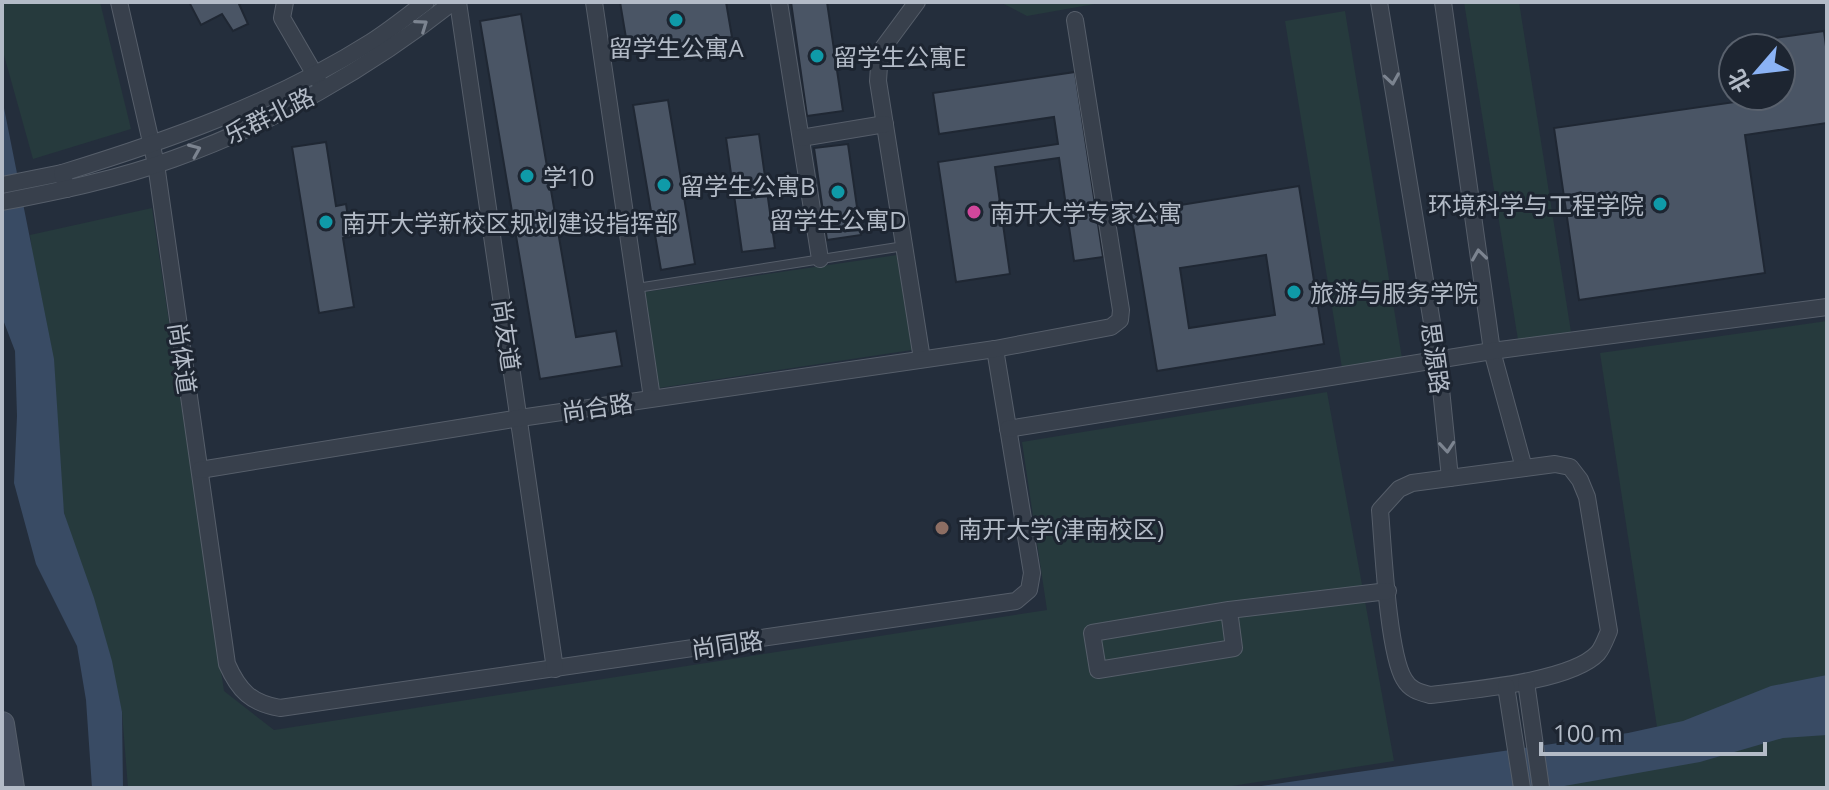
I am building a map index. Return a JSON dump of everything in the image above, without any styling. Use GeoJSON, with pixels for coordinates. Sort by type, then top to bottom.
{"type":"FeatureCollection","features":[{"type":"Feature","properties":{"kind":"main road"},"geometry":{"type":"LineString","coordinates":[[2,724],[12,788]]}},
{"type":"Feature","properties":{"kind":"street","name":"尚体道"},"geometry":{"type":"LineString","coordinates":[[119,2],[156,164],[227,664],[235,682],[259,704]]}},
{"type":"Feature","properties":{"kind":"street"},"geometry":{"type":"LineString","coordinates":[[285,2],[282,18],[323,89]]}},
{"type":"Feature","properties":{"kind":"street","name":"乐群北路"},"geometry":{"type":"LineString","coordinates":[[65,181],[210,124],[314,73],[371,42],[426,2]]}},
{"type":"Feature","properties":{"kind":"street","name":"乐群北路"},"geometry":{"type":"LineString","coordinates":[[31,188],[156,164],[244,129],[364,66],[455,2]]}},
{"type":"Feature","properties":{"kind":"street","name":"尚友道"},"geometry":{"type":"LineString","coordinates":[[455,2],[520,418],[555,669]]}},
{"type":"Feature","properties":{"kind":"street"},"geometry":{"type":"LineString","coordinates":[[594,2],[652,398]]}},
{"type":"Feature","properties":{"kind":"street"},"geometry":{"type":"LineString","coordinates":[[779,2],[820,259]]}},
{"type":"Feature","properties":{"kind":"street"},"geometry":{"type":"LineString","coordinates":[[917,2],[880,52],[878,81],[922,359]]}},
{"type":"Feature","properties":{"kind":"street","name":"思源路"},"geometry":{"type":"LineString","coordinates":[[1379,2],[1438,359],[1450,478]]}},
{"type":"Feature","properties":{"kind":"street"},"geometry":{"type":"LineString","coordinates":[[1443,2],[1492,351],[1524,468]]}},
{"type":"Feature","properties":{"kind":"street","name":"尚合路"},"geometry":{"type":"LineString","coordinates":[[200,470],[520,418],[995,349],[1111,327],[1120,320],[1121,310],[1075,20]]}},
{"type":"Feature","properties":{"kind":"street"},"geometry":{"type":"LineString","coordinates":[[801,138],[885,124]]}},
{"type":"Feature","properties":{"kind":"street"},"geometry":{"type":"LineString","coordinates":[[2,185],[31,188]]}},
{"type":"Feature","properties":{"kind":"street"},"geometry":{"type":"LineString","coordinates":[[2,202],[31,188]]}},
{"type":"Feature","properties":{"kind":"street"},"geometry":{"type":"LineString","coordinates":[[995,349],[1008,429],[1438,359],[1827,307]]}},
{"type":"Feature","properties":{"kind":"street","name":"尚同路"},"geometry":{"type":"LineString","coordinates":[[259,704],[280,708],[1016,601],[1029,590],[1032,573],[1008,429]]}},
{"type":"Feature","properties":{"kind":"street"},"geometry":{"type":"LineString","coordinates":[[1555,464],[1570,467],[1580,480],[1587,497],[1609,631],[1600,651],[1588,661],[1526,682],[1430,695],[1415,691],[1403,678],[1394,647],[1380,510],[1399,489],[1412,483],[1450,478],[1555,464]]}},
{"type":"Feature","properties":{"kind":"street"},"geometry":{"type":"LineString","coordinates":[[1229,610],[1234,648],[1098,670],[1092,633],[1229,610],[1388,591]]}},
{"type":"Feature","properties":{"kind":"street"},"geometry":{"type":"LineString","coordinates":[[1526,682],[1541,788]]}},
{"type":"Feature","properties":{"kind":"street"},"geometry":{"type":"LineString","coordinates":[[1506,686],[1522,788]]}},
{"type":"Feature","properties":{"kind":"lane"},"geometry":{"type":"LineString","coordinates":[[636,288],[904,246]]}},
{"type":"Feature","properties":{"kind":"green space"},"geometry":{"type":"Polygon","coordinates":[[[2,2],[100,2],[131,129],[33,159],[2,48],[2,2]]]}},
{"type":"Feature","properties":{"kind":"green space"},"geometry":{"type":"Polygon","coordinates":[[[1000,2],[1106,2],[1027,16],[1000,2]]]}},
{"type":"Feature","properties":{"kind":"green space"},"geometry":{"type":"Polygon","coordinates":[[[1464,2],[1519,2],[1571,332],[1518,340],[1464,2]]]}},
{"type":"Feature","properties":{"kind":"green space"},"geometry":{"type":"Polygon","coordinates":[[[1345,11],[1402,358],[1342,368],[1285,21],[1345,11]]]}},
{"type":"Feature","properties":{"kind":"green space"},"geometry":{"type":"Polygon","coordinates":[[[152,208],[224,691],[274,730],[1047,610],[1022,442],[1327,392],[1394,761],[1219,788],[128,788],[122,712],[64,513],[30,235],[152,208]]]}},
{"type":"Feature","properties":{"kind":"green space"},"geometry":{"type":"Polygon","coordinates":[[[897,255],[912,350],[659,388],[645,292],[897,255]]]}},
{"type":"Feature","properties":{"kind":"green space"},"geometry":{"type":"Polygon","coordinates":[[[1827,321],[1827,700],[1657,727],[1600,353],[1827,321]]]}},
{"type":"Feature","properties":{"kind":"green space"},"geometry":{"type":"Polygon","coordinates":[[[1827,722],[1827,788],[1438,788],[1827,722]]]}},
{"type":"Feature","properties":{"kind":"water"},"geometry":{"type":"Polygon","coordinates":[[[2,98],[54,359],[64,513],[94,598],[112,661],[122,712],[123,788],[92,788],[86,700],[77,646],[36,564],[14,483],[17,416],[15,351],[2,317],[2,98]]]}},
{"type":"Feature","properties":{"kind":"water"},"geometry":{"type":"Polygon","coordinates":[[[1827,675],[1827,735],[1783,738],[1700,762],[1553,788],[1247,788],[1628,733],[1683,721],[1771,686],[1827,675]]]}},
{"type":"Feature","properties":{"kind":"building"},"geometry":{"type":"Polygon","coordinates":[[[189,2],[244,2],[239,4],[248,24],[233,31],[222,14],[201,25],[189,2]]]}},
{"type":"Feature","properties":{"kind":"building","name":"留学生公寓A"},"geometry":{"type":"Polygon","coordinates":[[[620,2],[726,2],[732,37],[628,50],[620,2]]]}},
{"type":"Feature","properties":{"kind":"building","name":"留学生公寓E"},"geometry":{"type":"Polygon","coordinates":[[[791,2],[827,2],[843,111],[807,116],[791,2]]]}},
{"type":"Feature","properties":{"kind":"building","name":"学10"},"geometry":{"type":"Polygon","coordinates":[[[521,14],[576,337],[616,331],[622,366],[540,379],[480,21],[521,14]]]}},
{"type":"Feature","properties":{"kind":"building","name":"环境科学与工程学院"},"geometry":{"type":"Polygon","coordinates":[[[1824,31],[1827,123],[1745,135],[1765,273],[1579,300],[1554,128],[1717,105],[1717,112],[1797,112],[1797,35],[1824,31]]]}},
{"type":"Feature","properties":{"kind":"building","name":"南开大学专家公寓"},"geometry":{"type":"Polygon","coordinates":[[[1075,72],[1103,257],[1074,261],[1059,158],[995,167],[1010,274],[956,282],[938,162],[1058,144],[1054,117],[939,134],[933,93],[1075,72]]]}},
{"type":"Feature","properties":{"kind":"building","name":"留学生公寓B"},"geometry":{"type":"Polygon","coordinates":[[[668,100],[695,264],[661,270],[633,105],[668,100]]]}},
{"type":"Feature","properties":{"kind":"building"},"geometry":{"type":"Polygon","coordinates":[[[759,134],[775,248],[742,252],[726,138],[759,134]]]}},
{"type":"Feature","properties":{"kind":"building","name":"南开大学新校区规划建设指挥部"},"geometry":{"type":"Polygon","coordinates":[[[326,142],[336,206],[346,204],[351,237],[343,238],[354,307],[319,313],[292,147],[326,142]]]}},
{"type":"Feature","properties":{"kind":"building","name":"留学生公寓D"},"geometry":{"type":"Polygon","coordinates":[[[848,144],[861,235],[827,240],[814,148],[848,144]]]}},
{"type":"Feature","properties":{"kind":"building","name":"旅游与服务学院"},"geometry":{"type":"Polygon","coordinates":[[[1299,186],[1324,344],[1157,371],[1131,213],[1299,186]],[[1266,255],[1180,268],[1189,328],[1275,315],[1266,255]]]}},
{"type":"Feature","properties":{"kind":"place","name":"留学生公寓A"},"geometry":{"type":"Point","coordinates":[676,20]}},
{"type":"Feature","properties":{"kind":"place","name":"留学生公寓E"},"geometry":{"type":"Point","coordinates":[817,56]}},
{"type":"Feature","properties":{"kind":"place","name":"学10"},"geometry":{"type":"Point","coordinates":[527,176]}},
{"type":"Feature","properties":{"kind":"place","name":"留学生公寓B"},"geometry":{"type":"Point","coordinates":[664,185]}},
{"type":"Feature","properties":{"kind":"place","name":"留学生公寓D"},"geometry":{"type":"Point","coordinates":[838,192]}},
{"type":"Feature","properties":{"kind":"place","name":"环境科学与工程学院"},"geometry":{"type":"Point","coordinates":[1660,204]}},
{"type":"Feature","properties":{"kind":"place","name":"南开大学专家公寓"},"geometry":{"type":"Point","coordinates":[974,212]}},
{"type":"Feature","properties":{"kind":"place","name":"南开大学新校区规划建设指挥部"},"geometry":{"type":"Point","coordinates":[326,222]}},
{"type":"Feature","properties":{"kind":"place","name":"旅游与服务学院"},"geometry":{"type":"Point","coordinates":[1294,292]}},
{"type":"Feature","properties":{"kind":"place","name":"南开大学(津南校区)"},"geometry":{"type":"Point","coordinates":[942,528]}}]}
